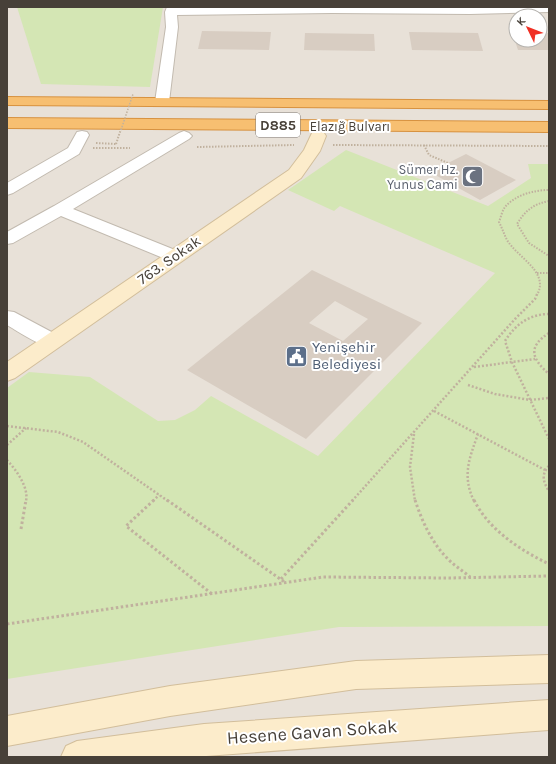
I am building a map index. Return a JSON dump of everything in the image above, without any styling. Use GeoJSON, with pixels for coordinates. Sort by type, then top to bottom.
{"type":"FeatureCollection","features":[{"type":"Feature","properties":{"kind":"highway"},"geometry":{"type":"LineString","coordinates":[[7,102],[549,105]]}},
{"type":"Feature","properties":{"kind":"highway","name":"Elazığ Bulvarı"},"geometry":{"type":"LineString","coordinates":[[7,102],[549,115]]}},
{"type":"Feature","properties":{"kind":"highway","name":"Elazığ Bulvarı"},"geometry":{"type":"LineString","coordinates":[[7,123],[549,127]]}},
{"type":"Feature","properties":{"kind":"highway"},"geometry":{"type":"LineString","coordinates":[[7,135],[549,138]]}},
{"type":"Feature","properties":{"kind":"street"},"geometry":{"type":"LineString","coordinates":[[162,102],[172,27],[172,9],[325,8],[470,10],[549,8]]}},
{"type":"Feature","properties":{"kind":"street"},"geometry":{"type":"LineString","coordinates":[[7,190],[74,151],[82,135]]}},
{"type":"Feature","properties":{"kind":"street"},"geometry":{"type":"LineString","coordinates":[[7,239],[60,210],[184,136]]}},
{"type":"Feature","properties":{"kind":"street","name":"763. Sokak"},"geometry":{"type":"LineString","coordinates":[[7,373],[174,256],[295,174],[312,151],[318,136]]}},
{"type":"Feature","properties":{"kind":"street"},"geometry":{"type":"LineString","coordinates":[[60,210],[174,256]]}},
{"type":"Feature","properties":{"kind":"street"},"geometry":{"type":"LineString","coordinates":[[7,317],[52,341]]}},
{"type":"Feature","properties":{"kind":"street"},"geometry":{"type":"LineString","coordinates":[[7,731],[170,701],[356,674],[549,669]]}},
{"type":"Feature","properties":{"kind":"street","name":"Hesene Gavan Sokak"},"geometry":{"type":"LineString","coordinates":[[76,757],[204,740],[549,716]]}},
{"type":"Feature","properties":{"kind":"path"},"geometry":{"type":"LineString","coordinates":[[119,148],[91,148],[92,143],[116,144],[133,94]]}},
{"type":"Feature","properties":{"kind":"path"},"geometry":{"type":"LineString","coordinates":[[424,145],[429,155],[448,163]]}},
{"type":"Feature","properties":{"kind":"path"},"geometry":{"type":"LineString","coordinates":[[281,579],[535,299],[541,286],[539,276],[507,240],[499,222],[504,208],[518,197],[542,189],[549,190]]}},
{"type":"Feature","properties":{"kind":"path"},"geometry":{"type":"LineString","coordinates":[[549,202],[537,203],[526,210],[517,224],[523,238],[537,250],[549,256]]}},
{"type":"Feature","properties":{"kind":"path"},"geometry":{"type":"LineString","coordinates":[[536,272],[549,273]]}},
{"type":"Feature","properties":{"kind":"path"},"geometry":{"type":"LineString","coordinates":[[549,314],[543,314],[528,319],[514,328],[505,341],[512,362],[549,439]]}},
{"type":"Feature","properties":{"kind":"path"},"geometry":{"type":"LineString","coordinates":[[549,333],[541,337],[535,343],[533,350],[535,359],[549,374]]}},
{"type":"Feature","properties":{"kind":"path"},"geometry":{"type":"LineString","coordinates":[[473,367],[535,359]]}},
{"type":"Feature","properties":{"kind":"path"},"geometry":{"type":"LineString","coordinates":[[468,385],[495,394],[530,400],[549,398]]}},
{"type":"Feature","properties":{"kind":"path"},"geometry":{"type":"LineString","coordinates":[[434,411],[545,470]]}},
{"type":"Feature","properties":{"kind":"path"},"geometry":{"type":"LineString","coordinates":[[7,426],[27,427],[58,432],[83,442],[286,583]]}},
{"type":"Feature","properties":{"kind":"path"},"geometry":{"type":"LineString","coordinates":[[7,444],[27,427]]}},
{"type":"Feature","properties":{"kind":"path"},"geometry":{"type":"LineString","coordinates":[[414,433],[410,454],[410,477],[415,500],[426,529],[446,557],[470,577]]}},
{"type":"Feature","properties":{"kind":"path"},"geometry":{"type":"LineString","coordinates":[[478,434],[471,453],[467,478],[473,498],[485,517],[503,535],[533,556],[549,564]]}},
{"type":"Feature","properties":{"kind":"path"},"geometry":{"type":"LineString","coordinates":[[7,460],[19,474],[26,497],[21,529]]}},
{"type":"Feature","properties":{"kind":"path"},"geometry":{"type":"LineString","coordinates":[[549,466],[545,470],[543,478],[549,491]]}},
{"type":"Feature","properties":{"kind":"path"},"geometry":{"type":"LineString","coordinates":[[159,495],[126,526],[212,594]]}},
{"type":"Feature","properties":{"kind":"path"},"geometry":{"type":"LineString","coordinates":[[7,624],[323,577],[549,576]]}},
{"type":"Feature","properties":{"kind":"shaded area"},"geometry":{"type":"Polygon","coordinates":[[[7,7],[549,7],[549,757],[7,757],[7,7]]]}},
{"type":"Feature","properties":{"kind":"green space"},"geometry":{"type":"Polygon","coordinates":[[[17,7],[163,7],[150,87],[41,84],[17,7]]]}},
{"type":"Feature","properties":{"kind":"green space"},"geometry":{"type":"Polygon","coordinates":[[[346,150],[488,206],[531,178],[528,164],[549,164],[549,626],[339,627],[7,679],[7,388],[29,372],[90,377],[158,421],[175,420],[195,410],[211,396],[318,456],[495,273],[340,206],[334,211],[288,190],[346,150]]]}},
{"type":"Feature","properties":{"kind":"building"},"geometry":{"type":"Polygon","coordinates":[[[202,31],[271,32],[269,50],[198,49],[202,31]]]}},
{"type":"Feature","properties":{"kind":"building"},"geometry":{"type":"Polygon","coordinates":[[[409,32],[478,33],[483,51],[412,50],[409,32]]]}},
{"type":"Feature","properties":{"kind":"building"},"geometry":{"type":"Polygon","coordinates":[[[305,33],[374,34],[375,51],[304,50],[305,33]]]}},
{"type":"Feature","properties":{"kind":"building"},"geometry":{"type":"Polygon","coordinates":[[[549,33],[549,50],[518,50],[517,48],[548,48],[549,33]]]}},
{"type":"Feature","properties":{"kind":"building","name":"Sümer Hz. Yunus Cami"},"geometry":{"type":"Polygon","coordinates":[[[466,154],[516,180],[480,200],[430,172],[466,154]]]}},
{"type":"Feature","properties":{"kind":"building","name":"Yenişehir Belediyesi"},"geometry":{"type":"Polygon","coordinates":[[[312,270],[422,323],[306,439],[187,370],[312,270]],[[335,301],[309,323],[343,341],[368,319],[335,301]]]}},
{"type":"Feature","properties":{"kind":"place","name":"Sümer Hz. Yunus Cami"},"geometry":{"type":"Point","coordinates":[473,176]}},
{"type":"Feature","properties":{"kind":"place","name":"Yenişehir Belediyesi"},"geometry":{"type":"Point","coordinates":[297,356]}}]}
